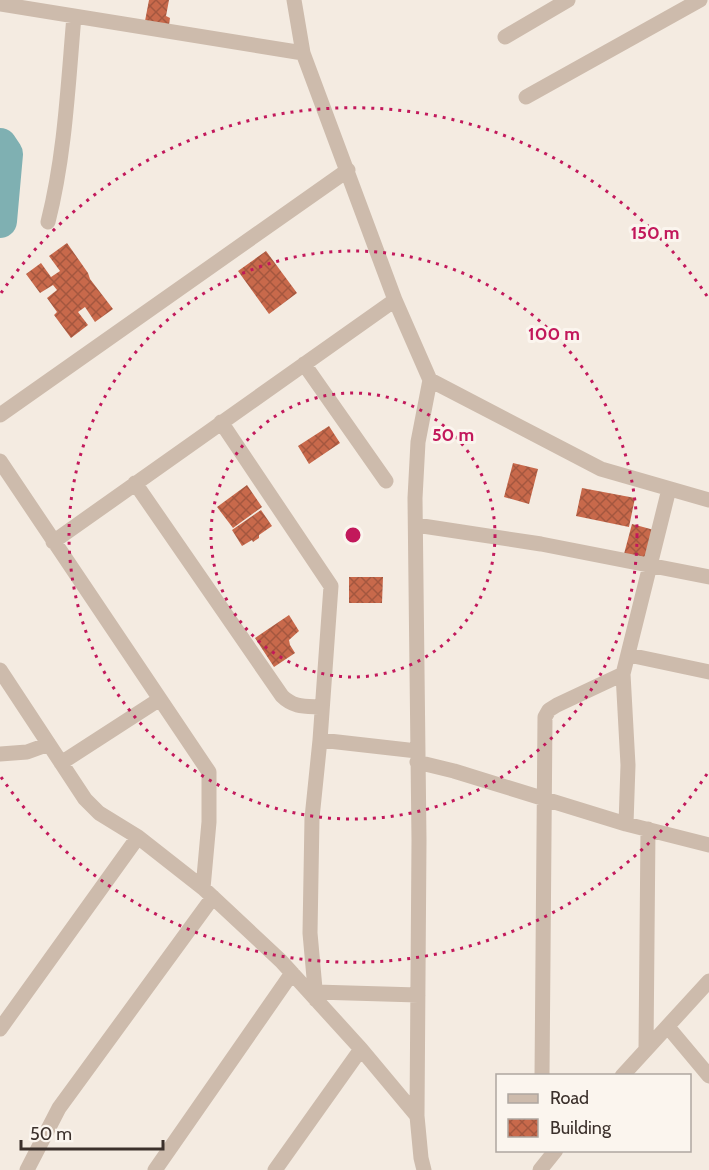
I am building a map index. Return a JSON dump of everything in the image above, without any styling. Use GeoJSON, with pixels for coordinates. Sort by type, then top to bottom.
{"type":"FeatureCollection","features":[{"type":"Feature","properties":{"kind":"street"},"geometry":{"type":"LineString","coordinates":[[294,0],[303,53],[395,300],[430,380],[418,442],[416,525],[417,1116],[422,1164],[410,1170]]}},
{"type":"Feature","properties":{"kind":"street"},"geometry":{"type":"LineString","coordinates":[[505,37],[568,0]]}},
{"type":"Feature","properties":{"kind":"street"},"geometry":{"type":"LineString","coordinates":[[526,97],[700,0]]}},
{"type":"Feature","properties":{"kind":"street"},"geometry":{"type":"LineString","coordinates":[[0,4],[303,53]]}},
{"type":"Feature","properties":{"kind":"street"},"geometry":{"type":"LineString","coordinates":[[48,222],[58,182],[75,16]]}},
{"type":"Feature","properties":{"kind":"street"},"geometry":{"type":"LineString","coordinates":[[0,415],[348,170]]}},
{"type":"Feature","properties":{"kind":"street"},"geometry":{"type":"LineString","coordinates":[[53,542],[395,300]]}},
{"type":"Feature","properties":{"kind":"street"},"geometry":{"type":"LineString","coordinates":[[304,364],[386,481]]}},
{"type":"Feature","properties":{"kind":"street"},"geometry":{"type":"LineString","coordinates":[[430,380],[601,469],[709,500]]}},
{"type":"Feature","properties":{"kind":"street"},"geometry":{"type":"LineString","coordinates":[[221,422],[331,586],[312,829],[310,933],[316,996]]}},
{"type":"Feature","properties":{"kind":"street"},"geometry":{"type":"LineString","coordinates":[[0,461],[8,484],[53,542],[209,772],[208,892],[59,1107],[27,1170]]}},
{"type":"Feature","properties":{"kind":"street"},"geometry":{"type":"LineString","coordinates":[[135,483],[282,696],[288,703],[295,706],[322,707]]}},
{"type":"Feature","properties":{"kind":"street"},"geometry":{"type":"LineString","coordinates":[[626,824],[628,765],[623,674],[669,489]]}},
{"type":"Feature","properties":{"kind":"street"},"geometry":{"type":"LineString","coordinates":[[416,525],[541,544],[709,577]]}},
{"type":"Feature","properties":{"kind":"street"},"geometry":{"type":"LineString","coordinates":[[629,655],[709,672]]}},
{"type":"Feature","properties":{"kind":"street"},"geometry":{"type":"LineString","coordinates":[[0,670],[85,799],[99,813],[138,837],[208,892],[316,996],[417,1116]]}},
{"type":"Feature","properties":{"kind":"street"},"geometry":{"type":"LineString","coordinates":[[542,1074],[545,717],[549,710],[623,674]]}},
{"type":"Feature","properties":{"kind":"street"},"geometry":{"type":"LineString","coordinates":[[61,763],[160,699]]}},
{"type":"Feature","properties":{"kind":"street"},"geometry":{"type":"LineString","coordinates":[[320,740],[417,757],[454,771],[626,824],[709,845]]}},
{"type":"Feature","properties":{"kind":"street"},"geometry":{"type":"LineString","coordinates":[[0,754],[27,752],[49,744]]}},
{"type":"Feature","properties":{"kind":"street"},"geometry":{"type":"LineString","coordinates":[[646,1050],[648,829]]}},
{"type":"Feature","properties":{"kind":"street"},"geometry":{"type":"LineString","coordinates":[[0,1029],[138,837]]}},
{"type":"Feature","properties":{"kind":"street"},"geometry":{"type":"LineString","coordinates":[[155,1170],[292,973]]}},
{"type":"Feature","properties":{"kind":"street"},"geometry":{"type":"LineString","coordinates":[[624,1074],[706,989]]}},
{"type":"Feature","properties":{"kind":"street"},"geometry":{"type":"LineString","coordinates":[[316,996],[418,994]]}},
{"type":"Feature","properties":{"kind":"street"},"geometry":{"type":"LineString","coordinates":[[668,1027],[709,1076]]}},
{"type":"Feature","properties":{"kind":"street"},"geometry":{"type":"LineString","coordinates":[[275,1170],[361,1049]]}},
{"type":"Feature","properties":{"kind":"street"},"geometry":{"type":"LineString","coordinates":[[540,1152],[540,1170]]}},
{"type":"Feature","properties":{"kind":"street"},"geometry":{"type":"LineString","coordinates":[[540,1170],[554,1152]]}},
{"type":"Feature","properties":{"kind":"street"},"geometry":{"type":"LineString","coordinates":[[540,1170],[546,1170]]}},
{"type":"Feature","properties":{"kind":"building"},"geometry":{"type":"Polygon","coordinates":[[[149,0],[169,0],[166,16],[170,18],[169,25],[145,21],[149,0]]]}},
{"type":"Feature","properties":{"kind":"building"},"geometry":{"type":"Polygon","coordinates":[[[67,243],[113,309],[95,322],[85,307],[78,312],[88,325],[71,338],[54,315],[57,312],[47,298],[57,290],[53,285],[40,293],[26,274],[41,263],[51,277],[60,271],[49,256],[67,243]]]}},
{"type":"Feature","properties":{"kind":"building"},"geometry":{"type":"Polygon","coordinates":[[[266,251],[297,293],[269,314],[238,271],[266,251]]]}},
{"type":"Feature","properties":{"kind":"building"},"geometry":{"type":"Polygon","coordinates":[[[329,426],[340,443],[309,464],[298,446],[329,426]]]}},
{"type":"Feature","properties":{"kind":"building"},"geometry":{"type":"Polygon","coordinates":[[[513,463],[538,469],[529,504],[504,497],[513,463]]]}},
{"type":"Feature","properties":{"kind":"building"},"geometry":{"type":"Polygon","coordinates":[[[247,485],[262,507],[233,528],[217,507],[247,485]]]}},
{"type":"Feature","properties":{"kind":"building"},"geometry":{"type":"Polygon","coordinates":[[[582,488],[635,498],[629,527],[576,516],[582,488]]]}},
{"type":"Feature","properties":{"kind":"building"},"geometry":{"type":"Polygon","coordinates":[[[261,510],[272,526],[253,542],[252,540],[242,546],[232,530],[261,510]]]}},
{"type":"Feature","properties":{"kind":"building"},"geometry":{"type":"Polygon","coordinates":[[[632,524],[654,530],[647,560],[624,554],[632,524]]]}},
{"type":"Feature","properties":{"kind":"building"},"geometry":{"type":"Polygon","coordinates":[[[349,577],[383,577],[382,603],[349,603],[349,577]]]}},
{"type":"Feature","properties":{"kind":"building"},"geometry":{"type":"Polygon","coordinates":[[[289,615],[299,631],[289,640],[295,653],[274,667],[255,638],[289,615]]]}},
{"type":"Feature","properties":{"kind":"waterway"},"geometry":{"type":"LineString","coordinates":[[0,145],[6,154],[0,221]]}}]}
